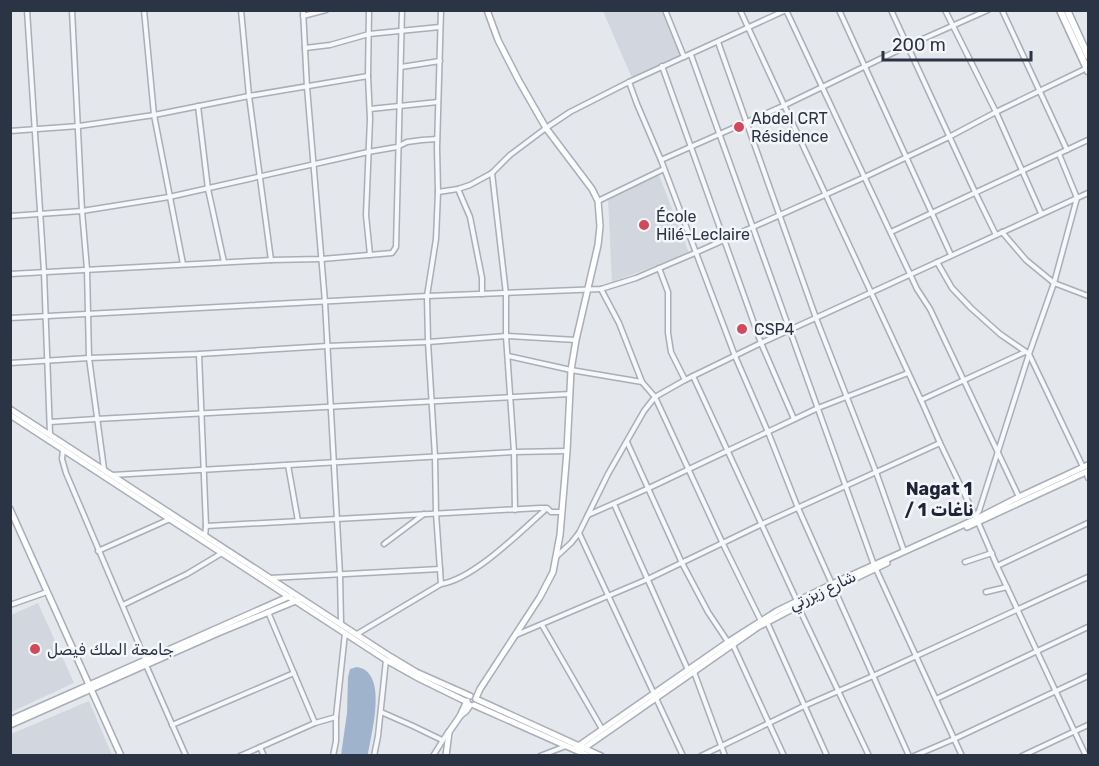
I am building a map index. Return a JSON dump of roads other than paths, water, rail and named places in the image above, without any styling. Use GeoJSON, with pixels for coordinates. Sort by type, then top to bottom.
{"type":"FeatureCollection","features":[{"type":"Feature","properties":{"kind":"main road"},"geometry":{"type":"LineString","coordinates":[[1060,10],[1088,70]]}},
{"type":"Feature","properties":{"kind":"main road"},"geometry":{"type":"LineString","coordinates":[[1067,10],[1089,57]]}},
{"type":"Feature","properties":{"kind":"street"},"geometry":{"type":"LineString","coordinates":[[27,10],[44,272],[50,434]]}},
{"type":"Feature","properties":{"kind":"street"},"geometry":{"type":"LineString","coordinates":[[72,10],[87,269],[89,358],[104,470]]}},
{"type":"Feature","properties":{"kind":"street"},"geometry":{"type":"LineString","coordinates":[[144,10],[154,115],[183,264]]}},
{"type":"Feature","properties":{"kind":"street"},"geometry":{"type":"LineString","coordinates":[[241,10],[249,96],[272,260]]}},
{"type":"Feature","properties":{"kind":"street"},"geometry":{"type":"LineString","coordinates":[[326,10],[303,13],[325,302],[340,575],[340,623]]}},
{"type":"Feature","properties":{"kind":"street"},"geometry":{"type":"LineString","coordinates":[[369,10],[370,109],[366,215],[370,255]]}},
{"type":"Feature","properties":{"kind":"street"},"geometry":{"type":"LineString","coordinates":[[10,274],[322,259],[392,253],[396,248],[402,10]]}},
{"type":"Feature","properties":{"kind":"street"},"geometry":{"type":"LineString","coordinates":[[441,10],[436,239],[427,296],[441,584]]}},
{"type":"Feature","properties":{"kind":"street"},"geometry":{"type":"LineString","coordinates":[[433,756],[516,635],[553,572],[560,535],[576,340],[600,237],[598,201],[592,189],[546,128],[506,56],[488,10]]}},
{"type":"Feature","properties":{"kind":"street"},"geometry":{"type":"LineString","coordinates":[[665,10],[685,57]]}},
{"type":"Feature","properties":{"kind":"street"},"geometry":{"type":"LineString","coordinates":[[740,10],[1086,756]]}},
{"type":"Feature","properties":{"kind":"street"},"geometry":{"type":"LineString","coordinates":[[438,192],[470,185],[492,173],[510,155],[570,112],[662,66],[691,55],[786,10],[917,289],[930,309],[1019,497]]}},
{"type":"Feature","properties":{"kind":"street"},"geometry":{"type":"LineString","coordinates":[[839,10],[951,255]]}},
{"type":"Feature","properties":{"kind":"street"},"geometry":{"type":"LineString","coordinates":[[891,10],[996,234]]}},
{"type":"Feature","properties":{"kind":"street"},"geometry":{"type":"LineString","coordinates":[[945,10],[996,112],[1041,213]]}},
{"type":"Feature","properties":{"kind":"street"},"geometry":{"type":"LineString","coordinates":[[661,160],[988,10]]}},
{"type":"Feature","properties":{"kind":"street"},"geometry":{"type":"LineString","coordinates":[[1002,10],[1067,150]]}},
{"type":"Feature","properties":{"kind":"street"},"geometry":{"type":"LineString","coordinates":[[305,48],[330,45],[369,34],[441,27]]}},
{"type":"Feature","properties":{"kind":"street"},"geometry":{"type":"LineString","coordinates":[[718,42],[816,318],[904,551]]}},
{"type":"Feature","properties":{"kind":"street"},"geometry":{"type":"LineString","coordinates":[[691,55],[875,567],[962,756]]}},
{"type":"Feature","properties":{"kind":"street"},"geometry":{"type":"LineString","coordinates":[[401,67],[440,61]]}},
{"type":"Feature","properties":{"kind":"street"},"geometry":{"type":"LineString","coordinates":[[662,66],[761,343],[794,419]]}},
{"type":"Feature","properties":{"kind":"street"},"geometry":{"type":"LineString","coordinates":[[10,318],[601,289],[636,278],[725,241],[950,137],[996,112],[1088,70]]}},
{"type":"Feature","properties":{"kind":"street"},"geometry":{"type":"LineString","coordinates":[[10,131],[79,126],[154,115],[368,76]]}},
{"type":"Feature","properties":{"kind":"street"},"geometry":{"type":"LineString","coordinates":[[629,82],[735,356],[798,508],[909,756]]}},
{"type":"Feature","properties":{"kind":"street"},"geometry":{"type":"LineString","coordinates":[[370,109],[438,102]]}},
{"type":"Feature","properties":{"kind":"street"},"geometry":{"type":"LineString","coordinates":[[198,106],[208,189],[224,262]]}},
{"type":"Feature","properties":{"kind":"street"},"geometry":{"type":"LineString","coordinates":[[10,216],[82,211],[170,197],[398,147],[407,142],[437,139]]}},
{"type":"Feature","properties":{"kind":"street"},"geometry":{"type":"LineString","coordinates":[[890,232],[1089,140]]}},
{"type":"Feature","properties":{"kind":"street"},"geometry":{"type":"LineString","coordinates":[[976,519],[1027,353],[1054,283],[1077,198],[1059,154]]}},
{"type":"Feature","properties":{"kind":"street"},"geometry":{"type":"LineString","coordinates":[[598,201],[664,169]]}},
{"type":"Feature","properties":{"kind":"street"},"geometry":{"type":"LineString","coordinates":[[492,173],[506,294],[515,510]]}},
{"type":"Feature","properties":{"kind":"street"},"geometry":{"type":"LineString","coordinates":[[458,189],[470,217],[482,278],[482,294]]}},
{"type":"Feature","properties":{"kind":"street"},"geometry":{"type":"LineString","coordinates":[[557,556],[579,533],[608,474],[644,411],[655,397],[761,343],[1041,213],[1088,194]]}},
{"type":"Feature","properties":{"kind":"street"},"geometry":{"type":"LineString","coordinates":[[1002,232],[1026,260],[1054,283],[1089,296]]}},
{"type":"Feature","properties":{"kind":"street"},"geometry":{"type":"LineString","coordinates":[[937,262],[952,288],[971,308],[1000,334],[1027,353],[1087,471]]}},
{"type":"Feature","properties":{"kind":"street"},"geometry":{"type":"LineString","coordinates":[[659,268],[668,292],[668,333],[671,352],[685,380]]}},
{"type":"Feature","properties":{"kind":"street"},"geometry":{"type":"LineString","coordinates":[[601,289],[623,333],[642,382],[655,397],[723,544],[764,621],[827,756]]}},
{"type":"Feature","properties":{"kind":"street"},"geometry":{"type":"LineString","coordinates":[[10,363],[506,336],[576,340]]}},
{"type":"Feature","properties":{"kind":"street"},"geometry":{"type":"LineString","coordinates":[[921,400],[1027,353]]}},
{"type":"Feature","properties":{"kind":"street"},"geometry":{"type":"LineString","coordinates":[[199,354],[205,536]]}},
{"type":"Feature","properties":{"kind":"street"},"geometry":{"type":"LineString","coordinates":[[508,356],[642,382]]}},
{"type":"Feature","properties":{"kind":"street"},"geometry":{"type":"LineString","coordinates":[[587,515],[818,408],[908,373]]}},
{"type":"Feature","properties":{"kind":"street"},"geometry":{"type":"LineString","coordinates":[[693,376],[869,756]]}},
{"type":"Feature","properties":{"kind":"street"},"geometry":{"type":"LineString","coordinates":[[50,422],[570,394]]}},
{"type":"Feature","properties":{"kind":"street"},"geometry":{"type":"LineString","coordinates":[[10,409],[269,578],[386,660],[420,679],[472,700]]}},
{"type":"Feature","properties":{"kind":"street"},"geometry":{"type":"LineString","coordinates":[[10,415],[278,589],[291,595]]}},
{"type":"Feature","properties":{"kind":"street"},"geometry":{"type":"LineString","coordinates":[[627,442],[682,563],[708,612],[731,643],[784,756]]}},
{"type":"Feature","properties":{"kind":"street"},"geometry":{"type":"LineString","coordinates":[[516,635],[648,579],[940,443]]}},
{"type":"Feature","properties":{"kind":"street"},"geometry":{"type":"LineString","coordinates":[[63,449],[62,459],[66,473],[186,756]]}},
{"type":"Feature","properties":{"kind":"street"},"geometry":{"type":"LineString","coordinates":[[112,475],[567,451]]}},
{"type":"Feature","properties":{"kind":"street"},"geometry":{"type":"LineString","coordinates":[[288,465],[298,521]]}},
{"type":"Feature","properties":{"kind":"street","name":"شارع زيزرتي"},"geometry":{"type":"LineString","coordinates":[[576,747],[764,621],[1019,497],[1087,471]]}},
{"type":"Feature","properties":{"kind":"street","name":"شارع زيزرتي"},"geometry":{"type":"LineString","coordinates":[[875,567],[904,551],[1087,471]]}},
{"type":"Feature","properties":{"kind":"street"},"geometry":{"type":"LineString","coordinates":[[614,504],[691,671],[725,756]]}},
{"type":"Feature","properties":{"kind":"street"},"geometry":{"type":"LineString","coordinates":[[206,526],[547,508],[551,512],[561,512]]}},
{"type":"Feature","properties":{"kind":"street"},"geometry":{"type":"LineString","coordinates":[[357,634],[441,584],[475,569],[547,508]]}},
{"type":"Feature","properties":{"kind":"street"},"geometry":{"type":"LineString","coordinates":[[10,509],[121,756]]}},
{"type":"Feature","properties":{"kind":"street"},"geometry":{"type":"LineString","coordinates":[[384,544],[425,514]]}},
{"type":"Feature","properties":{"kind":"street"},"geometry":{"type":"LineString","coordinates":[[98,551],[171,519]]}},
{"type":"Feature","properties":{"kind":"street"},"geometry":{"type":"LineString","coordinates":[[997,566],[1089,524]]}},
{"type":"Feature","properties":{"kind":"street"},"geometry":{"type":"LineString","coordinates":[[579,533],[683,756]]}},
{"type":"Feature","properties":{"kind":"street"},"geometry":{"type":"LineString","coordinates":[[123,605],[170,583],[222,552]]}},
{"type":"Feature","properties":{"kind":"street"},"geometry":{"type":"LineString","coordinates":[[964,562],[992,553]]}},
{"type":"Feature","properties":{"kind":"street"},"geometry":{"type":"LineString","coordinates":[[269,578],[440,569]]}},
{"type":"Feature","properties":{"kind":"street"},"geometry":{"type":"LineString","coordinates":[[701,756],[804,706],[1089,577]]}},
{"type":"Feature","properties":{"kind":"street"},"geometry":{"type":"LineString","coordinates":[[986,592],[1007,587]]}},
{"type":"Feature","properties":{"kind":"street"},"geometry":{"type":"LineString","coordinates":[[271,604],[278,589]]}},
{"type":"Feature","properties":{"kind":"street"},"geometry":{"type":"LineString","coordinates":[[10,605],[48,591]]}},
{"type":"Feature","properties":{"kind":"street"},"geometry":{"type":"LineString","coordinates":[[146,663],[291,595]]}},
{"type":"Feature","properties":{"kind":"street"},"geometry":{"type":"LineString","coordinates":[[298,600],[340,623],[416,672],[472,700],[601,756]]}},
{"type":"Feature","properties":{"kind":"street"},"geometry":{"type":"LineString","coordinates":[[10,720],[298,600]]}},
{"type":"Feature","properties":{"kind":"street"},"geometry":{"type":"LineString","coordinates":[[268,612],[315,723]]}},
{"type":"Feature","properties":{"kind":"street"},"geometry":{"type":"LineString","coordinates":[[542,625],[602,729]]}},
{"type":"Feature","properties":{"kind":"street"},"geometry":{"type":"LineString","coordinates":[[936,699],[1089,627]]}},
{"type":"Feature","properties":{"kind":"street"},"geometry":{"type":"LineString","coordinates":[[333,756],[345,633]]}},
{"type":"Feature","properties":{"kind":"street"},"geometry":{"type":"LineString","coordinates":[[374,756],[386,660]]}},
{"type":"Feature","properties":{"kind":"street"},"geometry":{"type":"LineString","coordinates":[[172,725],[294,673]]}},
{"type":"Feature","properties":{"kind":"street"},"geometry":{"type":"LineString","coordinates":[[915,756],[1089,676]]}},
{"type":"Feature","properties":{"kind":"street"},"geometry":{"type":"LineString","coordinates":[[10,725],[91,687]]}},
{"type":"Feature","properties":{"kind":"street","name":"شارع زيزرتي"},"geometry":{"type":"LineString","coordinates":[[576,747],[655,696]]}},
{"type":"Feature","properties":{"kind":"street"},"geometry":{"type":"LineString","coordinates":[[381,712],[442,740]]}},
{"type":"Feature","properties":{"kind":"street"},"geometry":{"type":"LineString","coordinates":[[240,756],[315,723],[336,717]]}},
{"type":"Feature","properties":{"kind":"street"},"geometry":{"type":"LineString","coordinates":[[1022,756],[1089,725]]}},
{"type":"Feature","properties":{"kind":"street"},"geometry":{"type":"LineString","coordinates":[[446,756],[449,732]]}},
{"type":"Feature","properties":{"kind":"street"},"geometry":{"type":"LineString","coordinates":[[260,747],[264,756]]}},
{"type":"Feature","properties":{"kind":"street"},"geometry":{"type":"LineString","coordinates":[[540,756],[576,747],[589,756]]}},
{"type":"Feature","properties":{"kind":"water"},"geometry":{"type":"Polygon","coordinates":[[[357,667],[367,671],[373,680],[375,692],[376,705],[368,755],[341,755],[347,713],[348,677],[350,669],[357,667]]]}},
{"type":"Feature","properties":{"kind":"place","name":"Abdel CRT Résidence"},"geometry":{"type":"Point","coordinates":[739,127]}},
{"type":"Feature","properties":{"kind":"place","name":"École Hilé-Leclaire"},"geometry":{"type":"Point","coordinates":[644,225]}},
{"type":"Feature","properties":{"kind":"place","name":"CSP4"},"geometry":{"type":"Point","coordinates":[742,329]}},
{"type":"Feature","properties":{"kind":"place","name":"جامعة الملك فيصل"},"geometry":{"type":"Point","coordinates":[35,649]}},
{"type":"Feature","properties":{"kind":"district","name":"Nagat 1 / ناغات 1"},"geometry":{"type":"Point","coordinates":[939,499]}}]}
